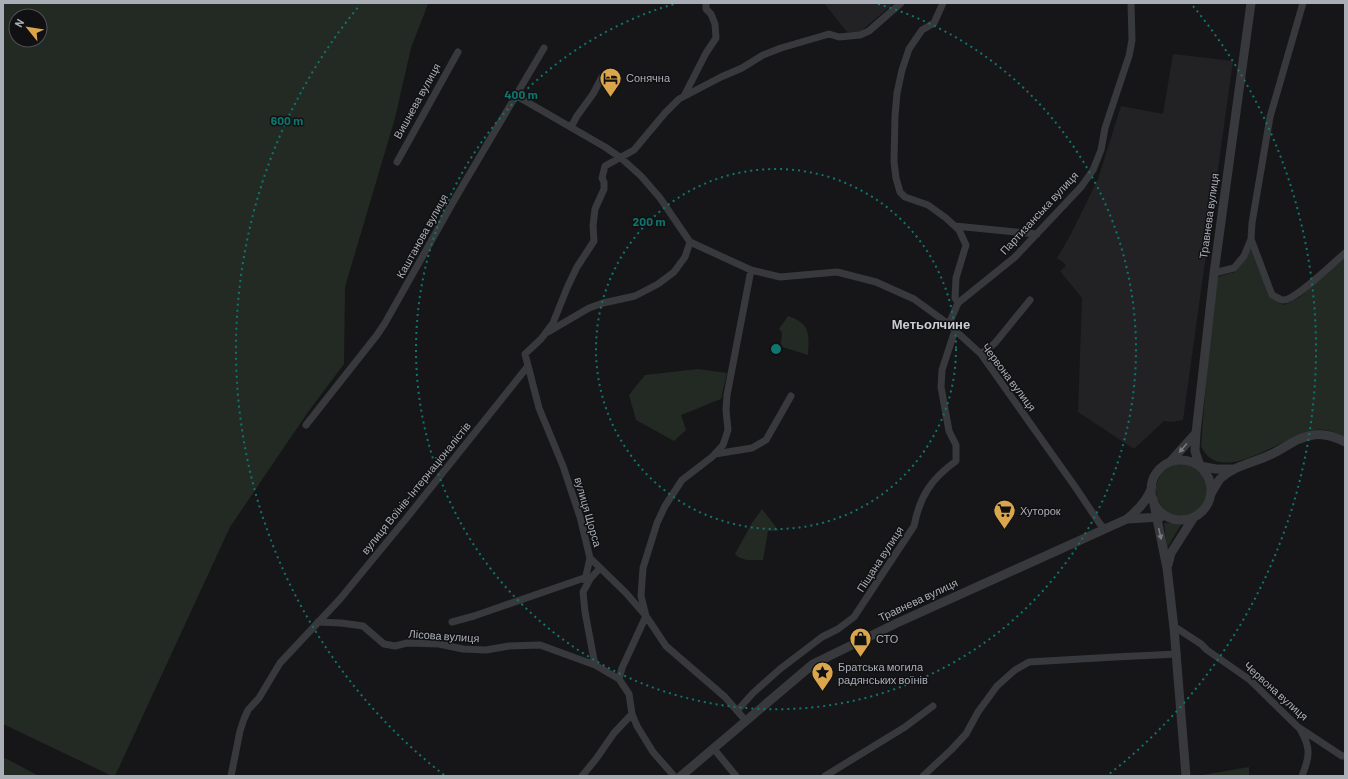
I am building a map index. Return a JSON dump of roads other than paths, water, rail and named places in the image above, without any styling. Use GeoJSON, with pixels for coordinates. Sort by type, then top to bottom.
{"type":"FeatureCollection","features":[{"type":"Feature","properties":{"kind":"street"},"geometry":{"type":"LineString","coordinates":[[684,97],[706,53],[716,38],[715,24],[711,14],[706,9],[706,3]]}},
{"type":"Feature","properties":{"kind":"street"},"geometry":{"type":"LineString","coordinates":[[621,158],[634,150],[665,113],[679,99],[742,68],[763,55],[781,48],[829,34],[839,37],[860,35],[869,31],[901,3]]}},
{"type":"Feature","properties":{"kind":"street"},"geometry":{"type":"LineString","coordinates":[[943,3],[934,23],[922,30],[909,49],[902,70],[897,93],[894,162],[900,192],[905,197],[928,205],[959,230],[966,245],[956,278],[955,298],[958,303]]}},
{"type":"Feature","properties":{"kind":"street","name":"Партизанська вулиця"},"geometry":{"type":"LineString","coordinates":[[958,303],[1015,257],[1081,187],[1093,170],[1101,150],[1105,128],[1129,56],[1132,40],[1131,3]]}},
{"type":"Feature","properties":{"kind":"street","name":"Травнева вулиця"},"geometry":{"type":"LineString","coordinates":[[1200,466],[1195,451],[1196,433],[1214,273],[1251,3]]}},
{"type":"Feature","properties":{"kind":"street"},"geometry":{"type":"LineString","coordinates":[[1214,273],[1234,268],[1244,256],[1251,239],[1254,208],[1270,117],[1303,3]]}},
{"type":"Feature","properties":{"kind":"street","name":"Каштанова вулиця"},"geometry":{"type":"LineString","coordinates":[[306,425],[385,323],[515,95],[544,48]]}},
{"type":"Feature","properties":{"kind":"street","name":"Вишнева вулиця"},"geometry":{"type":"LineString","coordinates":[[396,162],[458,52]]}},
{"type":"Feature","properties":{"kind":"street"},"geometry":{"type":"LineString","coordinates":[[571,127],[593,94],[602,77]]}},
{"type":"Feature","properties":{"kind":"street"},"geometry":{"type":"LineString","coordinates":[[515,95],[605,147],[621,158],[641,176],[660,198],[690,242]]}},
{"type":"Feature","properties":{"kind":"street","name":"вулиця Щорса"},"geometry":{"type":"LineString","coordinates":[[621,158],[605,166],[602,178],[604,182],[604,189],[596,209],[593,226],[594,242],[577,267],[553,323],[541,339],[525,354],[539,408],[558,451],[578,510],[590,558],[626,593],[646,616],[666,646],[725,696],[746,721]]}},
{"type":"Feature","properties":{"kind":"street"},"geometry":{"type":"LineString","coordinates":[[954,226],[1037,234]]}},
{"type":"Feature","properties":{"kind":"street"},"geometry":{"type":"LineString","coordinates":[[1251,239],[1272,295],[1282,300],[1289,299],[1302,291],[1345,253]]}},
{"type":"Feature","properties":{"kind":"street","name":"вулиця Щорса"},"geometry":{"type":"LineString","coordinates":[[546,333],[589,308],[603,303],[635,296],[658,284],[674,272],[685,257],[690,242]]}},
{"type":"Feature","properties":{"kind":"street","name":"Червона вулиця"},"geometry":{"type":"LineString","coordinates":[[690,242],[751,270],[780,277],[837,272],[876,282],[914,299],[947,323],[981,354],[1105,529]]}},
{"type":"Feature","properties":{"kind":"street"},"geometry":{"type":"LineString","coordinates":[[674,776],[653,752],[637,726],[632,714],[629,694],[619,679],[622,668],[646,616],[641,596],[642,568],[657,523],[665,506],[682,480],[715,454],[723,445],[728,430],[726,410],[727,395],[751,270]]}},
{"type":"Feature","properties":{"kind":"street"},"geometry":{"type":"LineString","coordinates":[[981,354],[994,343],[1030,300]]}},
{"type":"Feature","properties":{"kind":"street","name":"Піщана вулиця"},"geometry":{"type":"LineString","coordinates":[[738,711],[753,693],[768,679],[822,637],[838,629],[854,617],[914,526],[917,511],[929,486],[944,470],[956,461],[956,446],[949,431],[940,387],[942,370],[958,303]]}},
{"type":"Feature","properties":{"kind":"street","name":"вулиця Воїнів-Інтернаціоналістів"},"geometry":{"type":"LineString","coordinates":[[231,776],[240,731],[248,710],[259,698],[280,663],[340,599],[528,366]]}},
{"type":"Feature","properties":{"kind":"street"},"geometry":{"type":"LineString","coordinates":[[715,454],[752,448],[766,440],[791,396]]}},
{"type":"Feature","properties":{"kind":"street"},"geometry":{"type":"LineString","coordinates":[[1127,519],[1143,504],[1149,495],[1154,477],[1159,470],[1170,462],[1196,433]]}},
{"type":"Feature","properties":{"kind":"street"},"geometry":{"type":"LineString","coordinates":[[1167,568],[1171,553],[1194,518],[1202,512],[1208,503],[1211,494],[1220,479],[1234,469],[1274,453],[1294,440],[1313,435],[1331,436],[1345,442]]}},
{"type":"Feature","properties":{"kind":"street"},"geometry":{"type":"LineString","coordinates":[[1170,462],[1184,460],[1200,466],[1216,469],[1234,469]]}},
{"type":"Feature","properties":{"kind":"street"},"geometry":{"type":"LineString","coordinates":[[1200,466],[1209,478],[1211,484],[1211,494]]}},
{"type":"Feature","properties":{"kind":"street"},"geometry":{"type":"LineString","coordinates":[[1152,487],[1156,517],[1167,568],[1174,628],[1186,776]]}},
{"type":"Feature","properties":{"kind":"street"},"geometry":{"type":"LineString","coordinates":[[1153,499],[1159,510],[1170,518]]}},
{"type":"Feature","properties":{"kind":"street"},"geometry":{"type":"LineString","coordinates":[[1127,519],[1156,517],[1184,520],[1194,518]]}},
{"type":"Feature","properties":{"kind":"street","name":"Травнева вулиця"},"geometry":{"type":"LineString","coordinates":[[681,776],[813,664],[897,623],[1127,519]]}},
{"type":"Feature","properties":{"kind":"street"},"geometry":{"type":"LineString","coordinates":[[590,558],[587,577],[584,581],[583,592],[585,612],[595,665]]}},
{"type":"Feature","properties":{"kind":"street"},"geometry":{"type":"LineString","coordinates":[[583,592],[590,579],[600,568]]}},
{"type":"Feature","properties":{"kind":"street"},"geometry":{"type":"LineString","coordinates":[[452,622],[474,616],[587,577]]}},
{"type":"Feature","properties":{"kind":"street","name":"Лісова вулиця"},"geometry":{"type":"LineString","coordinates":[[318,622],[363,626],[384,644],[395,646],[406,643],[438,644],[463,649],[486,650],[509,646],[540,645],[595,665],[619,679]]}},
{"type":"Feature","properties":{"kind":"street","name":"Червона вулиця"},"geometry":{"type":"LineString","coordinates":[[1174,628],[1201,644],[1207,650],[1250,680],[1298,727],[1342,756],[1345,756]]}},
{"type":"Feature","properties":{"kind":"street"},"geometry":{"type":"LineString","coordinates":[[923,776],[952,750],[966,734],[978,712],[997,686],[1015,670],[1029,662],[1176,654]]}},
{"type":"Feature","properties":{"kind":"street"},"geometry":{"type":"LineString","coordinates":[[825,776],[905,727],[932,706]]}},
{"type":"Feature","properties":{"kind":"street"},"geometry":{"type":"LineString","coordinates":[[582,776],[614,733],[632,714]]}},
{"type":"Feature","properties":{"kind":"street"},"geometry":{"type":"LineString","coordinates":[[1298,727],[1307,742],[1308,759],[1302,776]]}},
{"type":"Feature","properties":{"kind":"street"},"geometry":{"type":"LineString","coordinates":[[714,749],[736,776]]}},
{"type":"Feature","properties":{"kind":"place","name":"Сонячна"},"geometry":{"type":"Point","coordinates":[611,98]}},
{"type":"Feature","properties":{"kind":"place","name":"Хуторок"},"geometry":{"type":"Point","coordinates":[1004,530]}},
{"type":"Feature","properties":{"kind":"place","name":"СТО"},"geometry":{"type":"Point","coordinates":[860,658]}},
{"type":"Feature","properties":{"kind":"place","name":"Братська могила радянських воїнів"},"geometry":{"type":"Point","coordinates":[822,692]}},
{"type":"Feature","properties":{"kind":"district","name":"Метьолчине"},"geometry":{"type":"Point","coordinates":[931,324]}}]}
